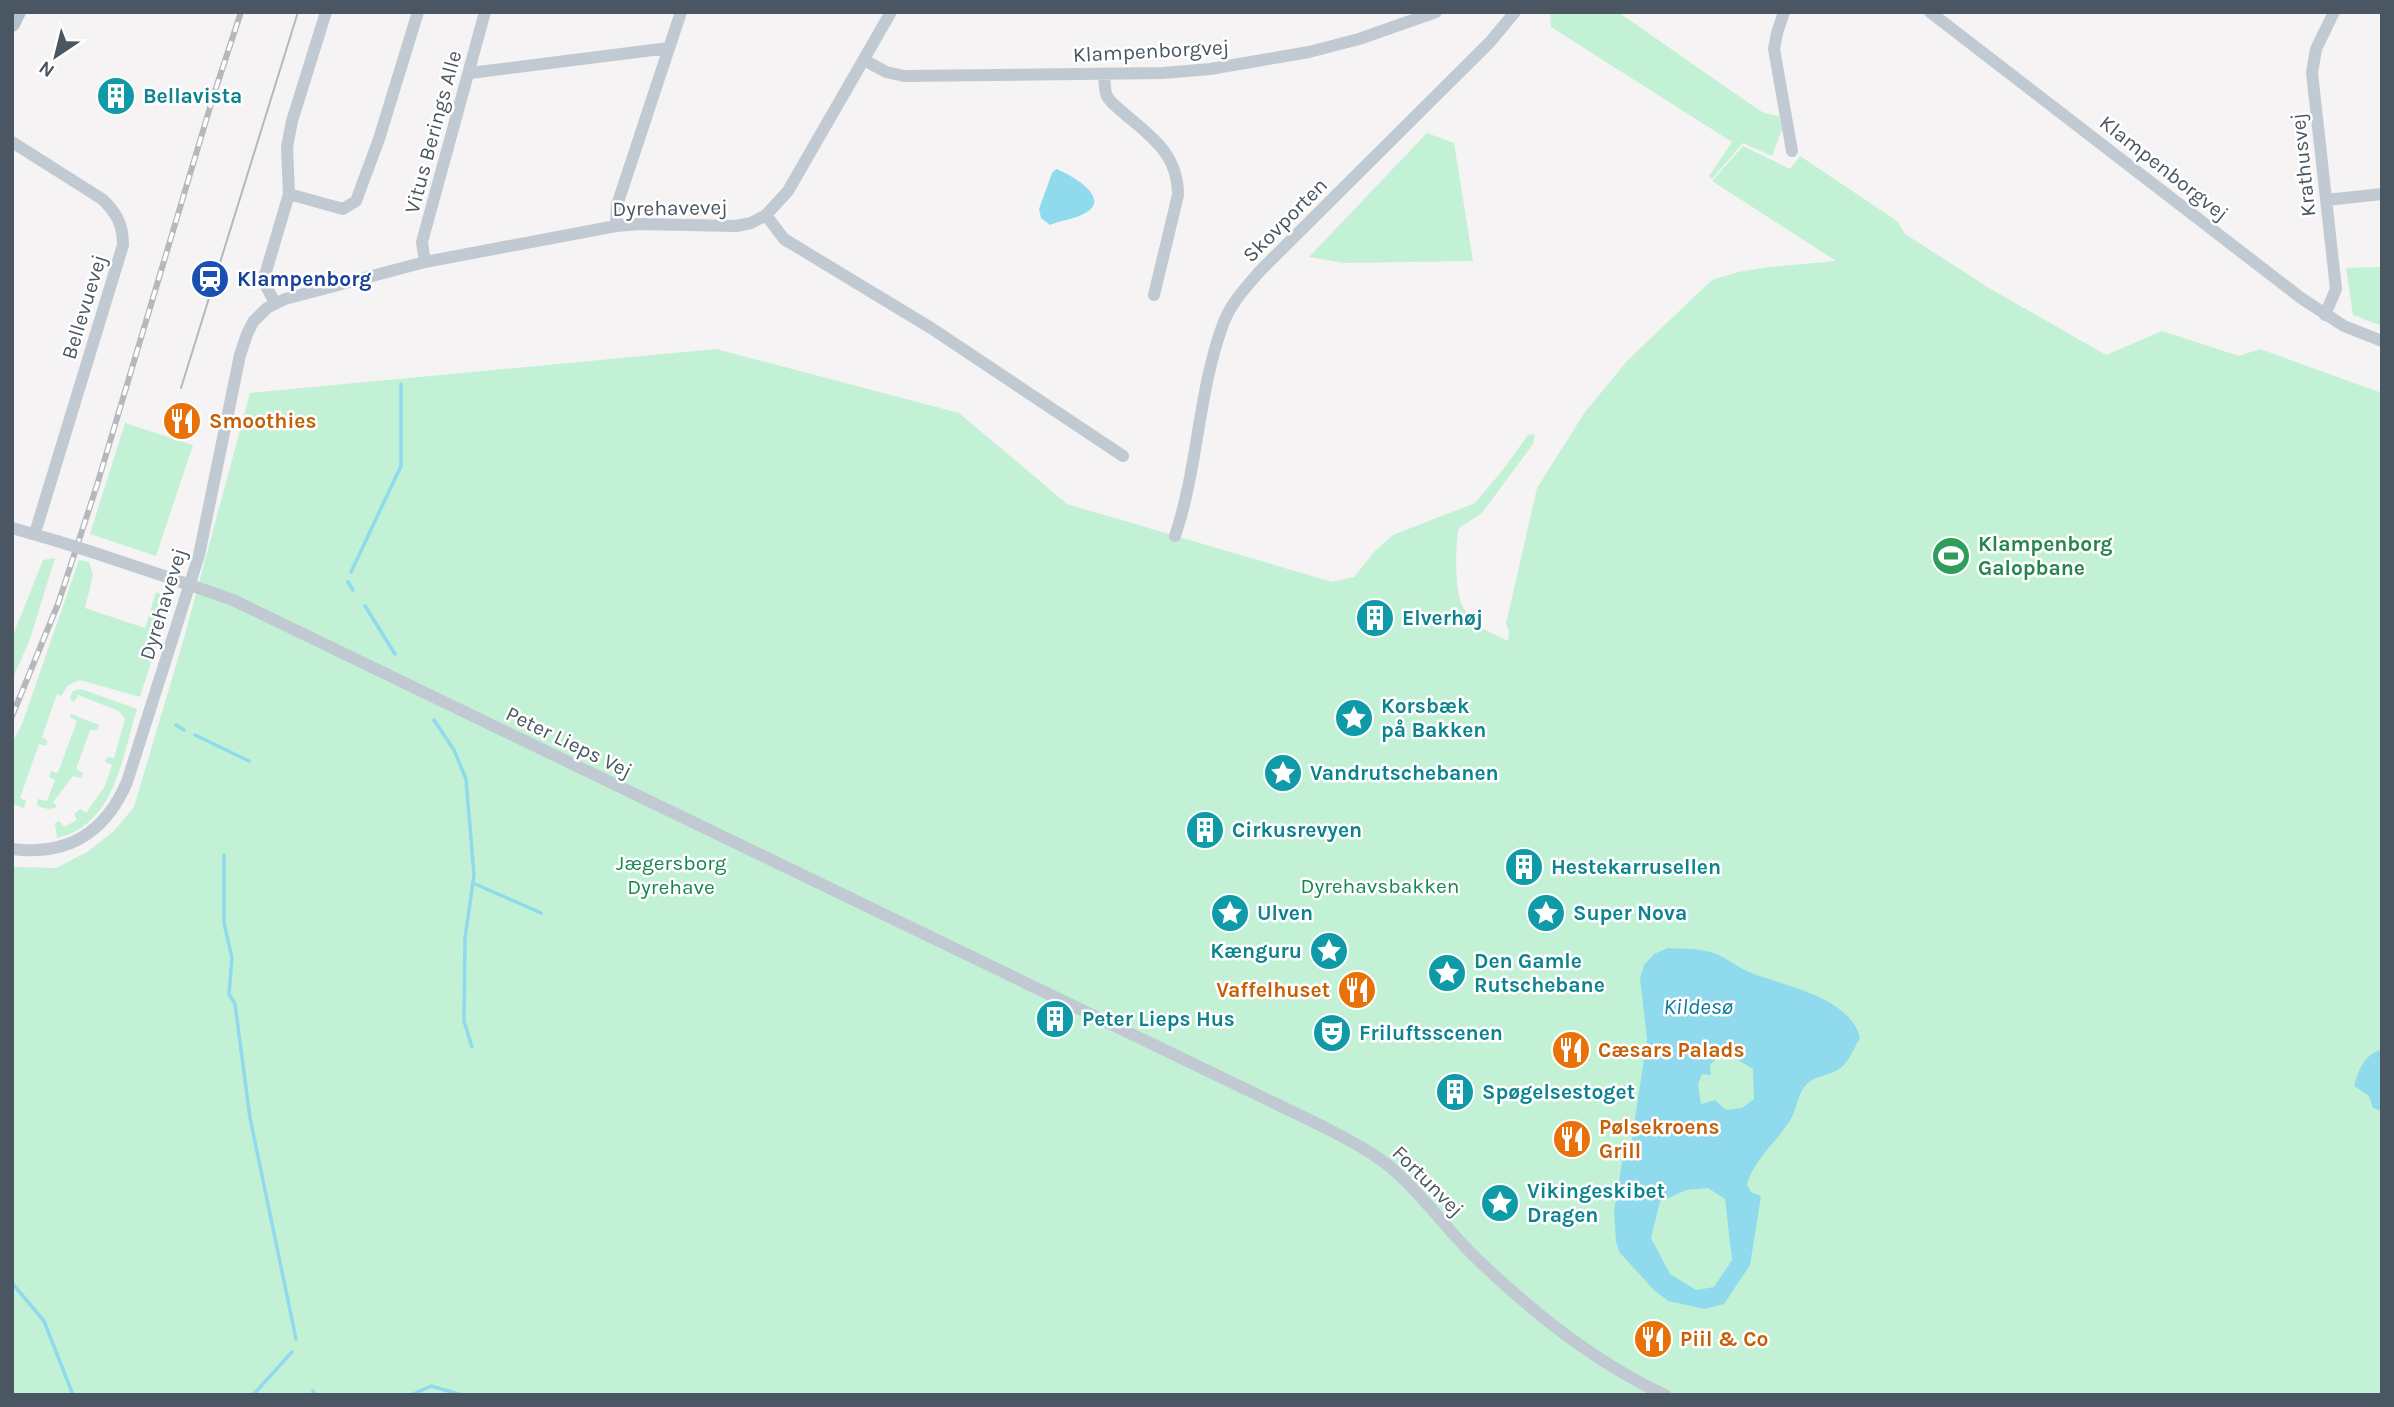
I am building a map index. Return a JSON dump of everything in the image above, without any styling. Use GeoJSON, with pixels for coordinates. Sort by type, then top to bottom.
{"type":"FeatureCollection","features":[{"type":"Feature","properties":{"kind":"main road"},"geometry":{"type":"LineString","coordinates":[[12,24],[18,12]]}},
{"type":"Feature","properties":{"kind":"street"},"geometry":{"type":"LineString","coordinates":[[275,303],[265,284],[265,275],[289,194],[287,147],[292,121],[326,12]]}},
{"type":"Feature","properties":{"kind":"street"},"geometry":{"type":"LineString","coordinates":[[289,194],[343,209],[356,201],[379,139],[418,12]]}},
{"type":"Feature","properties":{"kind":"street","name":"Vitus Berings Alle"},"geometry":{"type":"LineString","coordinates":[[425,261],[422,243],[485,12]]}},
{"type":"Feature","properties":{"kind":"street"},"geometry":{"type":"LineString","coordinates":[[616,226],[617,205],[681,12]]}},
{"type":"Feature","properties":{"kind":"street"},"geometry":{"type":"LineString","coordinates":[[891,12],[788,191],[766,215],[784,239],[932,328],[1123,456]]}},
{"type":"Feature","properties":{"kind":"street","name":"Klampenborgvej"},"geometry":{"type":"LineString","coordinates":[[864,60],[886,72],[904,76],[1198,70],[1260,62],[1359,39],[1436,12]]}},
{"type":"Feature","properties":{"kind":"street","name":"Skovporten"},"geometry":{"type":"LineString","coordinates":[[1175,536],[1183,512],[1222,325],[1236,300],[1261,270],[1490,42],[1515,12]]}},
{"type":"Feature","properties":{"kind":"street"},"geometry":{"type":"LineString","coordinates":[[1784,12],[1774,50],[1792,151]]}},
{"type":"Feature","properties":{"kind":"street","name":"Klampenborgvej"},"geometry":{"type":"LineString","coordinates":[[1930,12],[2325,316],[2382,341]]}},
{"type":"Feature","properties":{"kind":"street","name":"Krathusvej"},"geometry":{"type":"LineString","coordinates":[[2325,316],[2336,289],[2312,73],[2316,49],[2334,12]]}},
{"type":"Feature","properties":{"kind":"street"},"geometry":{"type":"LineString","coordinates":[[470,73],[669,48]]}},
{"type":"Feature","properties":{"kind":"street"},"geometry":{"type":"LineString","coordinates":[[1104,74],[1106,94],[1165,151],[1178,179],[1178,195],[1154,295]]}},
{"type":"Feature","properties":{"kind":"street","name":"Bellevuevej"},"geometry":{"type":"LineString","coordinates":[[12,142],[102,199],[120,220],[123,235],[123,245],[35,533]]}},
{"type":"Feature","properties":{"kind":"street"},"geometry":{"type":"LineString","coordinates":[[2326,200],[2382,194]]}},
{"type":"Feature","properties":{"kind":"street","name":"Dyrehavevej"},"geometry":{"type":"LineString","coordinates":[[12,849],[53,849],[73,843],[108,817],[119,802],[199,555],[244,342],[253,323],[275,303],[425,261],[616,226],[736,226],[751,223],[766,215]]}},
{"type":"Feature","properties":{"kind":"street","name":"Peter Lieps Vej"},"geometry":{"type":"LineString","coordinates":[[12,528],[35,533],[233,600],[1098,1018]]}},
{"type":"Feature","properties":{"kind":"street","name":"Fortunvej"},"geometry":{"type":"LineString","coordinates":[[1098,1018],[1324,1127],[1384,1163],[1397,1172],[1475,1257],[1555,1327],[1602,1362],[1665,1395]]}},
{"type":"Feature","properties":{"kind":"green space"},"geometry":{"type":"Polygon","coordinates":[[[1550,12],[1618,12],[1753,106],[1764,113],[1779,116],[1782,129],[1772,156],[1743,143],[1712,179],[1709,176],[1732,142],[1551,27],[1550,12]]]}},
{"type":"Feature","properties":{"kind":"green space"},"geometry":{"type":"Polygon","coordinates":[[[1427,133],[1454,143],[1473,261],[1344,263],[1309,257],[1427,133]]]}},
{"type":"Feature","properties":{"kind":"green space","name":"Jægersborg Dyrehave"},"geometry":{"type":"Polygon","coordinates":[[[1743,146],[1790,169],[1800,156],[1897,221],[1905,234],[1989,288],[2106,355],[2162,331],[2239,356],[2260,349],[2382,393],[2382,1395],[12,1395],[12,867],[56,868],[87,852],[114,831],[134,807],[184,638],[250,393],[716,349],[959,413],[1067,504],[1332,582],[1354,577],[1376,550],[1393,535],[1475,503],[1528,435],[1535,434],[1533,444],[1482,513],[1459,528],[1458,535],[1456,555],[1461,603],[1471,623],[1508,641],[1509,631],[1506,624],[1537,488],[1585,412],[1628,360],[1712,280],[1769,267],[1836,261],[1712,181],[1743,146]]]}},
{"type":"Feature","properties":{"kind":"green space"},"geometry":{"type":"Polygon","coordinates":[[[2382,267],[2382,326],[2353,315],[2346,268],[2382,267]]]}},
{"type":"Feature","properties":{"kind":"green space"},"geometry":{"type":"Polygon","coordinates":[[[125,423],[193,445],[156,556],[90,534],[125,423]]]}},
{"type":"Feature","properties":{"kind":"green space"},"geometry":{"type":"Polygon","coordinates":[[[55,558],[30,639],[12,680],[12,638],[43,560],[55,558]]]}},
{"type":"Feature","properties":{"kind":"green space"},"geometry":{"type":"Polygon","coordinates":[[[79,560],[89,562],[93,575],[85,608],[145,628],[156,592],[171,598],[140,697],[80,680],[68,685],[61,696],[57,694],[42,737],[48,741],[45,746],[39,744],[20,798],[26,801],[24,808],[12,804],[12,743],[22,724],[79,560]]]}},
{"type":"Feature","properties":{"kind":"green space"},"geometry":{"type":"Polygon","coordinates":[[[81,689],[137,709],[120,767],[104,804],[92,819],[76,831],[57,838],[55,823],[59,821],[64,827],[77,820],[74,814],[80,809],[86,813],[105,786],[112,765],[105,762],[107,757],[114,758],[125,719],[119,711],[78,695],[74,702],[70,698],[73,691],[81,689]]]}},
{"type":"Feature","properties":{"kind":"green space"},"geometry":{"type":"Polygon","coordinates":[[[71,714],[99,725],[97,730],[90,730],[76,769],[83,773],[81,778],[73,776],[53,802],[57,807],[44,808],[37,805],[38,799],[47,801],[55,780],[49,777],[51,771],[58,773],[77,721],[70,717],[71,714]]]}},
{"type":"Feature","properties":{"kind":"water"},"geometry":{"type":"Polygon","coordinates":[[[1056,169],[1086,187],[1094,200],[1093,206],[1087,212],[1050,225],[1041,218],[1039,209],[1052,173],[1056,169]]]}},
{"type":"Feature","properties":{"kind":"water","name":"Kildesø"},"geometry":{"type":"Polygon","coordinates":[[[1668,948],[1697,949],[1717,954],[1749,972],[1814,994],[1829,1002],[1854,1024],[1860,1038],[1843,1066],[1813,1079],[1805,1086],[1787,1125],[1754,1167],[1747,1185],[1751,1192],[1761,1196],[1750,1265],[1724,1304],[1705,1309],[1668,1301],[1654,1290],[1620,1253],[1616,1242],[1614,1212],[1622,1162],[1631,1145],[1647,1039],[1640,978],[1644,965],[1654,954],[1668,948]],[[1722,1054],[1710,1065],[1711,1075],[1702,1074],[1698,1084],[1701,1104],[1715,1100],[1726,1110],[1742,1108],[1754,1099],[1753,1069],[1722,1054]],[[1708,1188],[1686,1190],[1660,1202],[1651,1238],[1670,1274],[1696,1290],[1714,1287],[1732,1260],[1725,1199],[1708,1188]]]}},
{"type":"Feature","properties":{"kind":"water"},"geometry":{"type":"Polygon","coordinates":[[[2382,1049],[2382,1111],[2373,1108],[2369,1096],[2354,1086],[2366,1059],[2382,1049]]]}},
{"type":"Feature","properties":{"kind":"waterway"},"geometry":{"type":"LineString","coordinates":[[351,572],[401,466],[401,384]]}},
{"type":"Feature","properties":{"kind":"waterway"},"geometry":{"type":"LineString","coordinates":[[348,582],[353,590]]}},
{"type":"Feature","properties":{"kind":"waterway"},"geometry":{"type":"LineString","coordinates":[[365,606],[395,654]]}},
{"type":"Feature","properties":{"kind":"waterway"},"geometry":{"type":"LineString","coordinates":[[434,720],[454,750],[466,779],[474,875],[465,938],[464,1021],[472,1047]]}},
{"type":"Feature","properties":{"kind":"waterway"},"geometry":{"type":"LineString","coordinates":[[176,725],[184,730]]}},
{"type":"Feature","properties":{"kind":"waterway"},"geometry":{"type":"LineString","coordinates":[[195,735],[249,761]]}},
{"type":"Feature","properties":{"kind":"waterway"},"geometry":{"type":"LineString","coordinates":[[224,855],[224,923],[232,958],[229,994],[235,1004],[250,1118],[296,1339]]}},
{"type":"Feature","properties":{"kind":"waterway"},"geometry":{"type":"LineString","coordinates":[[473,883],[541,913]]}},
{"type":"Feature","properties":{"kind":"waterway"},"geometry":{"type":"LineString","coordinates":[[12,1283],[44,1321],[73,1395]]}},
{"type":"Feature","properties":{"kind":"waterway"},"geometry":{"type":"LineString","coordinates":[[253,1395],[292,1352]]}},
{"type":"Feature","properties":{"kind":"waterway"},"geometry":{"type":"LineString","coordinates":[[411,1395],[431,1386],[462,1395]]}},
{"type":"Feature","properties":{"kind":"waterway"},"geometry":{"type":"LineString","coordinates":[[313,1391],[314,1395]]}},
{"type":"Feature","properties":{"kind":"tram line"},"geometry":{"type":"LineString","coordinates":[[181,388],[298,12]]}},
{"type":"Feature","properties":{"kind":"railway"},"geometry":{"type":"LineString","coordinates":[[12,716],[58,604],[97,485],[241,12]]}},
{"type":"Feature","properties":{"kind":"place","name":"Bellavista"},"geometry":{"type":"Point","coordinates":[116,96]}},
{"type":"Feature","properties":{"kind":"place","name":"Klampenborg"},"geometry":{"type":"Point","coordinates":[210,279]}},
{"type":"Feature","properties":{"kind":"place","name":"Smoothies"},"geometry":{"type":"Point","coordinates":[182,421]}},
{"type":"Feature","properties":{"kind":"place","name":"Klampenborg Galopbane"},"geometry":{"type":"Point","coordinates":[1951,556]}},
{"type":"Feature","properties":{"kind":"place","name":"Elverhøj"},"geometry":{"type":"Point","coordinates":[1375,618]}},
{"type":"Feature","properties":{"kind":"place","name":"Korsbæk på Bakken"},"geometry":{"type":"Point","coordinates":[1354,718]}},
{"type":"Feature","properties":{"kind":"place","name":"Vandrutschebanen"},"geometry":{"type":"Point","coordinates":[1283,773]}},
{"type":"Feature","properties":{"kind":"place","name":"Cirkusrevyen"},"geometry":{"type":"Point","coordinates":[1205,830]}},
{"type":"Feature","properties":{"kind":"place","name":"Hestekarrusellen"},"geometry":{"type":"Point","coordinates":[1524,867]}},
{"type":"Feature","properties":{"kind":"place","name":"Ulven"},"geometry":{"type":"Point","coordinates":[1230,913]}},
{"type":"Feature","properties":{"kind":"place","name":"Super Nova"},"geometry":{"type":"Point","coordinates":[1546,913]}},
{"type":"Feature","properties":{"kind":"place","name":"Kænguru"},"geometry":{"type":"Point","coordinates":[1329,951]}},
{"type":"Feature","properties":{"kind":"place","name":"Den Gamle Rutschebane"},"geometry":{"type":"Point","coordinates":[1447,973]}},
{"type":"Feature","properties":{"kind":"place","name":"Vaffelhuset"},"geometry":{"type":"Point","coordinates":[1357,990]}},
{"type":"Feature","properties":{"kind":"place","name":"Peter Lieps Hus"},"geometry":{"type":"Point","coordinates":[1055,1019]}},
{"type":"Feature","properties":{"kind":"place","name":"Friluftsscenen"},"geometry":{"type":"Point","coordinates":[1332,1033]}},
{"type":"Feature","properties":{"kind":"place","name":"Cæsars Palads"},"geometry":{"type":"Point","coordinates":[1571,1050]}},
{"type":"Feature","properties":{"kind":"place","name":"Spøgelsestoget"},"geometry":{"type":"Point","coordinates":[1455,1092]}},
{"type":"Feature","properties":{"kind":"place","name":"Pølsekroens Grill"},"geometry":{"type":"Point","coordinates":[1572,1139]}},
{"type":"Feature","properties":{"kind":"place","name":"Vikingeskibet Dragen"},"geometry":{"type":"Point","coordinates":[1500,1203]}},
{"type":"Feature","properties":{"kind":"place","name":"Piil & Co"},"geometry":{"type":"Point","coordinates":[1653,1339]}},
{"type":"Feature","properties":{"kind":"park label","name":"Dyrehavsbakken"},"geometry":{"type":"Point","coordinates":[1380,886]}}]}
